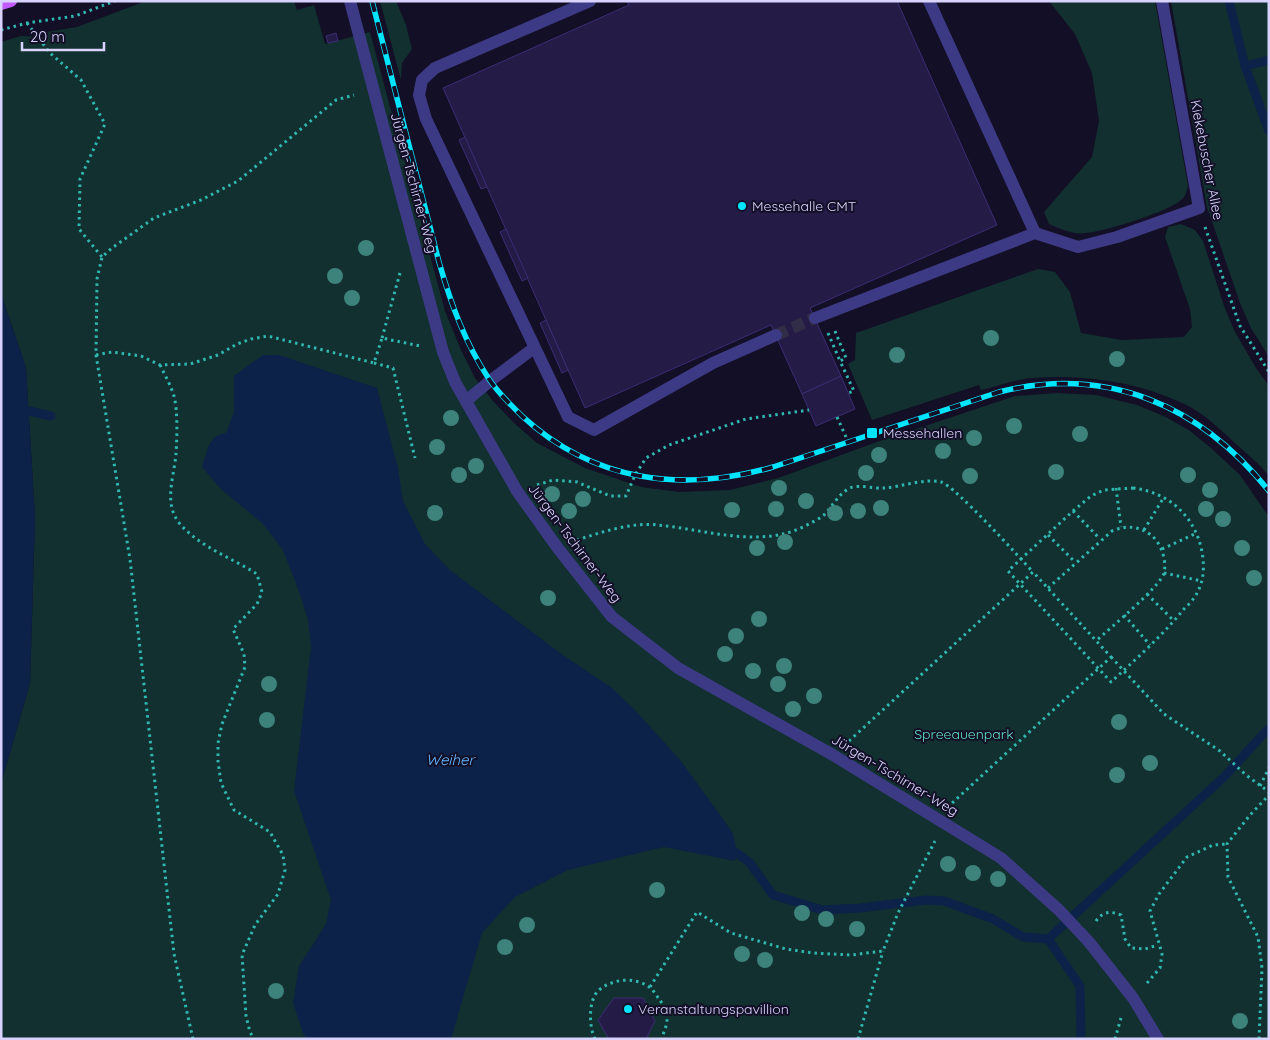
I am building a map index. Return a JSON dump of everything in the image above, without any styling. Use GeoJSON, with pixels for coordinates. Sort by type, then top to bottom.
{"type":"FeatureCollection","features":[{"type":"Feature","properties":{"kind":"main road"},"geometry":{"type":"LineString","coordinates":[[1,4],[11,1]]}},
{"type":"Feature","properties":{"kind":"street","name":"Jürgen-Tschirner-Weg"},"geometry":{"type":"LineString","coordinates":[[350,1],[444,352],[455,382],[517,491],[557,547],[612,617],[678,668],[834,754],[1001,858],[1059,910],[1086,938],[1134,998],[1158,1039]]}},
{"type":"Feature","properties":{"kind":"street"},"geometry":{"type":"LineString","coordinates":[[590,1],[436,68],[422,80],[419,95],[426,119],[568,417],[594,430],[713,363],[776,336]]}},
{"type":"Feature","properties":{"kind":"street"},"geometry":{"type":"LineString","coordinates":[[929,1],[1035,233]]}},
{"type":"Feature","properties":{"kind":"street","name":"Kiekebuscher Allee"},"geometry":{"type":"LineString","coordinates":[[1162,1],[1199,208]]}},
{"type":"Feature","properties":{"kind":"street"},"geometry":{"type":"LineString","coordinates":[[815,318],[1035,233],[1078,247],[1117,237],[1199,208]]}},
{"type":"Feature","properties":{"kind":"street"},"geometry":{"type":"LineString","coordinates":[[466,401],[534,348]]}},
{"type":"Feature","properties":{"kind":"path"},"geometry":{"type":"LineString","coordinates":[[1,30],[27,23],[75,16],[116,1]]}},
{"type":"Feature","properties":{"kind":"path"},"geometry":{"type":"LineString","coordinates":[[27,23],[50,53],[81,80],[105,124],[80,179],[79,187],[79,229],[102,257]]}},
{"type":"Feature","properties":{"kind":"path"},"geometry":{"type":"LineString","coordinates":[[193,1039],[174,954],[130,559],[96,355],[97,279],[102,257],[154,218],[201,200],[238,181],[336,100],[373,90]]}},
{"type":"Feature","properties":{"kind":"path","name":"Kiekebuscher Allee"},"geometry":{"type":"LineString","coordinates":[[1199,208],[1240,326],[1269,372]]}},
{"type":"Feature","properties":{"kind":"path"},"geometry":{"type":"LineString","coordinates":[[374,363],[401,267]]}},
{"type":"Feature","properties":{"kind":"path"},"geometry":{"type":"LineString","coordinates":[[828,313],[846,358],[840,361]]}},
{"type":"Feature","properties":{"kind":"path"},"geometry":{"type":"LineString","coordinates":[[827,331],[854,391],[848,393]]}},
{"type":"Feature","properties":{"kind":"path"},"geometry":{"type":"LineString","coordinates":[[96,355],[112,352],[141,356],[160,365],[190,364],[218,355],[237,344],[268,336],[393,368],[414,458]]}},
{"type":"Feature","properties":{"kind":"path"},"geometry":{"type":"LineString","coordinates":[[382,338],[444,352]]}},
{"type":"Feature","properties":{"kind":"path"},"geometry":{"type":"LineString","coordinates":[[160,365],[174,397],[175,406],[176,452],[170,492],[172,511],[180,524],[194,536],[209,547],[257,574],[262,592],[257,604],[233,629],[244,654],[245,667],[222,724],[218,743],[221,783],[228,799],[234,810],[270,832],[283,855],[285,870],[278,894],[255,924],[242,955],[246,1016],[254,1039]]}},
{"type":"Feature","properties":{"kind":"path"},"geometry":{"type":"LineString","coordinates":[[517,491],[553,480],[577,482],[610,496],[626,496],[646,458],[669,444],[746,419],[808,410]]}},
{"type":"Feature","properties":{"kind":"path"},"geometry":{"type":"LineString","coordinates":[[837,417],[846,437]]}},
{"type":"Feature","properties":{"kind":"path"},"geometry":{"type":"LineString","coordinates":[[557,547],[621,527],[656,524],[731,536],[783,534],[806,525],[824,515],[840,495],[852,487],[885,488],[916,482],[942,482],[963,500],[1021,559],[1164,714],[1220,751],[1269,794],[1227,844],[1228,877],[1258,936],[1262,968],[1258,1039]]}},
{"type":"Feature","properties":{"kind":"path"},"geometry":{"type":"LineString","coordinates":[[1116,488],[1120,527]]}},
{"type":"Feature","properties":{"kind":"path"},"geometry":{"type":"LineString","coordinates":[[1116,488],[1148,490],[1164,497],[1188,518],[1197,533],[1201,548],[1202,581],[1198,592],[1174,621],[1110,682],[1008,571],[1091,496],[1104,490],[1116,488]]}},
{"type":"Feature","properties":{"kind":"path"},"geometry":{"type":"LineString","coordinates":[[1144,530],[1164,497]]}},
{"type":"Feature","properties":{"kind":"path"},"geometry":{"type":"LineString","coordinates":[[1073,511],[1100,540]]}},
{"type":"Feature","properties":{"kind":"path"},"geometry":{"type":"LineString","coordinates":[[1048,588],[1100,540],[1120,527],[1134,527],[1144,530],[1155,538],[1162,549],[1164,573],[1159,582],[1096,641]]}},
{"type":"Feature","properties":{"kind":"path"},"geometry":{"type":"LineString","coordinates":[[1162,549],[1197,533]]}},
{"type":"Feature","properties":{"kind":"path"},"geometry":{"type":"LineString","coordinates":[[1048,535],[1075,562]]}},
{"type":"Feature","properties":{"kind":"path"},"geometry":{"type":"LineString","coordinates":[[834,754],[1033,572]]}},
{"type":"Feature","properties":{"kind":"path"},"geometry":{"type":"LineString","coordinates":[[1164,573],[1202,581]]}},
{"type":"Feature","properties":{"kind":"path"},"geometry":{"type":"LineString","coordinates":[[1147,594],[1174,621]]}},
{"type":"Feature","properties":{"kind":"path"},"geometry":{"type":"LineString","coordinates":[[1124,616],[1150,645]]}},
{"type":"Feature","properties":{"kind":"path"},"geometry":{"type":"LineString","coordinates":[[937,817],[1111,658]]}},
{"type":"Feature","properties":{"kind":"path"},"geometry":{"type":"LineString","coordinates":[[1260,786],[1269,768]]}},
{"type":"Feature","properties":{"kind":"path"},"geometry":{"type":"LineString","coordinates":[[858,1039],[883,951],[898,912],[934,842],[950,826]]}},
{"type":"Feature","properties":{"kind":"path"},"geometry":{"type":"LineString","coordinates":[[1115,1039],[1119,1021],[1134,998],[1160,968],[1162,954],[1150,911],[1159,894],[1187,857],[1214,845],[1227,844]]}},
{"type":"Feature","properties":{"kind":"path"},"geometry":{"type":"LineString","coordinates":[[650,987],[697,912],[731,933],[786,948],[813,953],[851,955],[883,951]]}},
{"type":"Feature","properties":{"kind":"path"},"geometry":{"type":"LineString","coordinates":[[1086,938],[1097,918],[1102,914],[1111,912],[1121,915],[1124,939],[1131,948],[1145,948],[1158,945]]}},
{"type":"Feature","properties":{"kind":"path"},"geometry":{"type":"LineString","coordinates":[[595,1039],[591,1031],[590,1011],[597,992],[613,982],[628,980],[650,987],[663,1004],[667,1020],[662,1039]]}},
{"type":"Feature","properties":{"kind":"green space","name":"Spreeauenpark"},"geometry":{"type":"Polygon","coordinates":[[[146,1],[294,1],[297,10],[314,5],[325,44],[370,32],[445,311],[461,350],[475,378],[514,423],[537,443],[585,468],[641,487],[679,492],[730,490],[778,478],[877,442],[1015,396],[1057,393],[1096,395],[1137,405],[1166,417],[1190,431],[1211,448],[1240,475],[1269,517],[1269,1039],[1,1039],[1,784],[30,683],[35,517],[26,368],[1,294],[1,42],[21,36],[47,37],[46,32],[77,27],[146,1]]]}},
{"type":"Feature","properties":{"kind":"green space"},"geometry":{"type":"Polygon","coordinates":[[[380,1],[396,1],[406,25],[412,49],[402,63],[401,80],[380,1]]]}},
{"type":"Feature","properties":{"kind":"green space"},"geometry":{"type":"Polygon","coordinates":[[[1049,1],[1155,1],[1188,186],[1184,197],[1178,202],[1138,220],[1095,232],[1072,232],[1049,224],[1044,212],[1092,157],[1099,121],[1092,73],[1075,34],[1049,1]]]}},
{"type":"Feature","properties":{"kind":"green space"},"geometry":{"type":"Polygon","coordinates":[[[1171,1],[1269,1],[1269,357],[1251,328],[1240,303],[1207,207],[1171,1]]]}},
{"type":"Feature","properties":{"kind":"green space"},"geometry":{"type":"Polygon","coordinates":[[[1181,224],[1195,230],[1203,241],[1224,306],[1235,332],[1269,386],[1269,476],[1204,415],[1192,408],[1174,399],[1135,386],[1094,379],[1074,377],[1033,378],[981,390],[979,385],[872,420],[848,364],[855,360],[856,333],[1038,269],[1055,272],[1070,292],[1081,333],[1122,340],[1184,337],[1192,327],[1190,309],[1165,237],[1168,227],[1181,224]]]}},
{"type":"Feature","properties":{"kind":"water"},"geometry":{"type":"Polygon","coordinates":[[[1,294],[26,368],[35,517],[30,683],[1,784],[1,294]]]}},
{"type":"Feature","properties":{"kind":"water","name":"Weiher"},"geometry":{"type":"Polygon","coordinates":[[[263,355],[279,355],[377,388],[398,468],[403,501],[425,544],[450,570],[560,653],[612,688],[634,709],[681,761],[733,833],[737,853],[735,861],[664,847],[568,870],[515,897],[482,933],[451,1039],[307,1039],[303,1033],[293,1003],[299,966],[326,924],[331,900],[294,791],[311,647],[308,620],[283,550],[263,524],[222,490],[202,467],[209,445],[215,437],[226,433],[234,412],[234,376],[263,355]]]}},
{"type":"Feature","properties":{"kind":"building","name":"Messehalle CMT"},"geometry":{"type":"Polygon","coordinates":[[[627,1],[897,1],[997,225],[810,308],[841,376],[802,394],[771,325],[585,408],[443,88],[629,5],[627,1]]]}},
{"type":"Feature","properties":{"kind":"building"},"geometry":{"type":"Polygon","coordinates":[[[336,33],[338,41],[328,43],[326,36],[336,33]]]}},
{"type":"Feature","properties":{"kind":"building"},"geometry":{"type":"Polygon","coordinates":[[[465,137],[487,187],[481,189],[459,140],[465,137]]]}},
{"type":"Feature","properties":{"kind":"building"},"geometry":{"type":"Polygon","coordinates":[[[506,229],[528,278],[522,281],[500,232],[506,229]]]}},
{"type":"Feature","properties":{"kind":"building"},"geometry":{"type":"Polygon","coordinates":[[[546,320],[568,370],[562,373],[540,323],[546,320]]]}},
{"type":"Feature","properties":{"kind":"building"},"geometry":{"type":"Polygon","coordinates":[[[841,376],[855,409],[816,426],[802,394],[841,376]]]}},
{"type":"Feature","properties":{"kind":"building","name":"Veranstaltungspavillion"},"geometry":{"type":"Polygon","coordinates":[[[614,998],[643,998],[655,1021],[646,1039],[609,1039],[598,1020],[614,998]]]}},
{"type":"Feature","properties":{"kind":"waterway"},"geometry":{"type":"LineString","coordinates":[[1229,1],[1245,66]]}},
{"type":"Feature","properties":{"kind":"waterway"},"geometry":{"type":"LineString","coordinates":[[1269,60],[1245,66],[1269,131]]}},
{"type":"Feature","properties":{"kind":"waterway"},"geometry":{"type":"LineString","coordinates":[[29,411],[51,416]]}},
{"type":"Feature","properties":{"kind":"waterway"},"geometry":{"type":"LineString","coordinates":[[737,853],[749,862],[773,895],[823,910],[860,908],[926,900],[944,901],[993,919],[1023,937],[1048,939],[1225,776],[1269,728]]}},
{"type":"Feature","properties":{"kind":"waterway"},"geometry":{"type":"LineString","coordinates":[[1048,939],[1080,986],[1081,1039]]}},
{"type":"Feature","properties":{"kind":"tunnel"},"geometry":{"type":"LineString","coordinates":[[776,335],[815,318]]}},
{"type":"Feature","properties":{"kind":"railway"},"geometry":{"type":"LineString","coordinates":[[372,1],[439,262],[448,293],[466,337],[480,365],[504,398],[522,416],[550,438],[579,455],[609,468],[640,476],[673,480],[739,475],[773,467],[999,392],[1039,385],[1077,384],[1114,389],[1149,399],[1182,415],[1213,435],[1242,461],[1269,491]]}},
{"type":"Feature","properties":{"kind":"place","name":"Messehalle CMT"},"geometry":{"type":"Point","coordinates":[742,206]}},
{"type":"Feature","properties":{"kind":"place","name":"Messehallen"},"geometry":{"type":"Point","coordinates":[872,433]}},
{"type":"Feature","properties":{"kind":"place","name":"Veranstaltungspavillion"},"geometry":{"type":"Point","coordinates":[628,1009]}}]}
